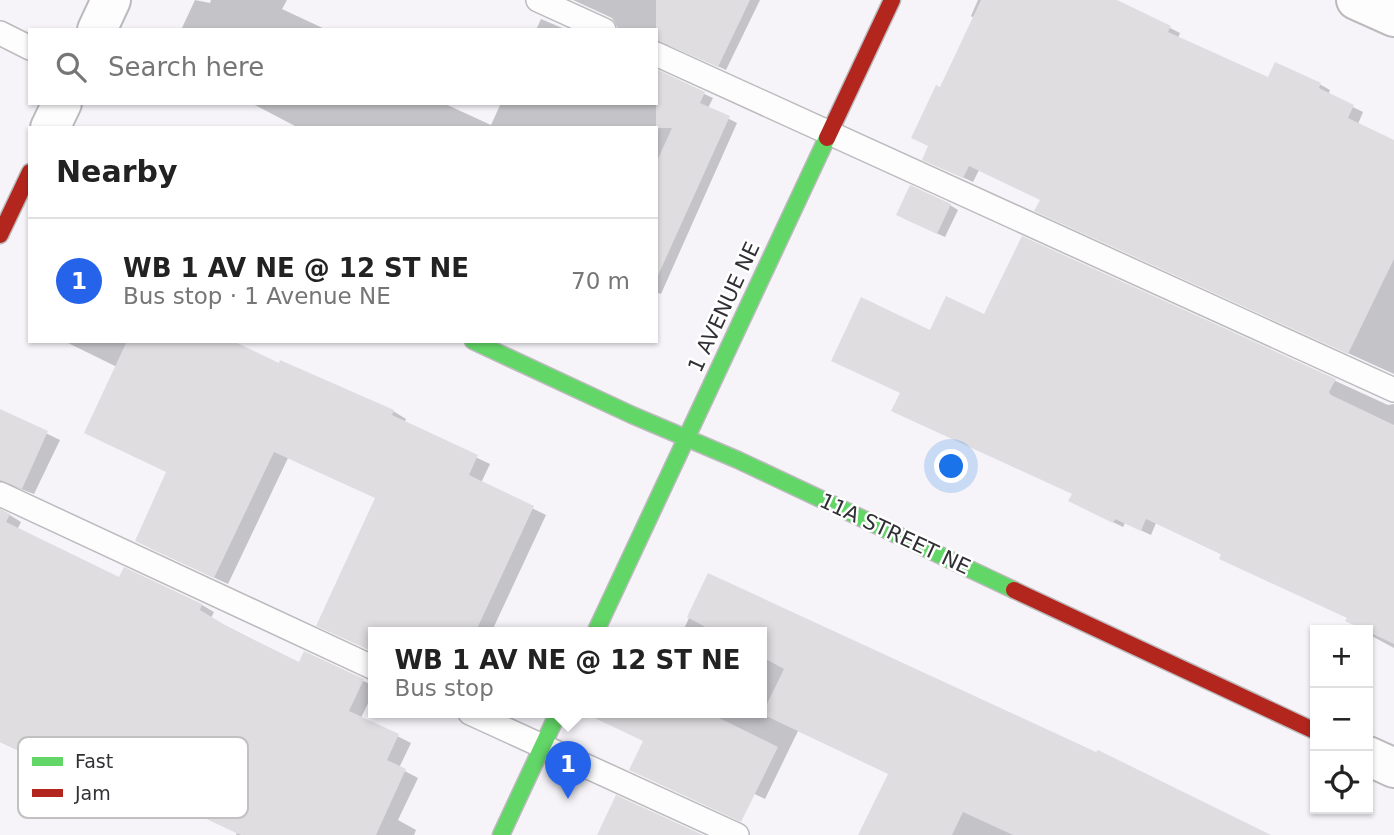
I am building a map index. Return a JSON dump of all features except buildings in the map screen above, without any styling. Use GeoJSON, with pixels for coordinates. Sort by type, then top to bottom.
{"type":"FeatureCollection","features":[{"type":"Feature","properties":{"kind":"street"},"geometry":{"type":"LineString","coordinates":[[98,28],[111,0]]}},
{"type":"Feature","properties":{"kind":"street","name":"1 AVENUE NE"},"geometry":{"type":"LineString","coordinates":[[598,627],[892,0]]}},
{"type":"Feature","properties":{"kind":"street"},"geometry":{"type":"LineString","coordinates":[[1356,0],[1394,18]]}},
{"type":"Feature","properties":{"kind":"street"},"geometry":{"type":"LineString","coordinates":[[51,126],[61,105]]}},
{"type":"Feature","properties":{"kind":"street"},"geometry":{"type":"LineString","coordinates":[[0,235],[28,176]]}},
{"type":"Feature","properties":{"kind":"street","name":"11A STREET NE"},"geometry":{"type":"LineString","coordinates":[[477,343],[632,415],[687,437],[1310,729]]}},
{"type":"Feature","properties":{"kind":"street"},"geometry":{"type":"LineString","coordinates":[[501,835],[556,718]]}},
{"type":"Feature","properties":{"kind":"street"},"geometry":{"type":"LineString","coordinates":[[1373,758],[1394,768]]}},
{"type":"Feature","properties":{"kind":"lane"},"geometry":{"type":"LineString","coordinates":[[538,0],[600,28]]}},
{"type":"Feature","properties":{"kind":"lane"},"geometry":{"type":"LineString","coordinates":[[0,33],[28,47]]}},
{"type":"Feature","properties":{"kind":"lane"},"geometry":{"type":"LineString","coordinates":[[658,55],[1394,390]]}},
{"type":"Feature","properties":{"kind":"lane"},"geometry":{"type":"LineString","coordinates":[[0,495],[368,665]]}},
{"type":"Feature","properties":{"kind":"lane"},"geometry":{"type":"LineString","coordinates":[[481,718],[737,835]]}},
{"type":"Feature","properties":{"kind":"traffic: fast"},"geometry":{"type":"LineString","coordinates":[[598,627],[827,138]]}},
{"type":"Feature","properties":{"kind":"traffic: fast"},"geometry":{"type":"LineString","coordinates":[[477,343],[632,415],[738,460],[1014,590]]}},
{"type":"Feature","properties":{"kind":"traffic: fast"},"geometry":{"type":"LineString","coordinates":[[501,835],[556,718]]}},
{"type":"Feature","properties":{"kind":"traffic: jam"},"geometry":{"type":"LineString","coordinates":[[827,138],[892,0]]}},
{"type":"Feature","properties":{"kind":"traffic: jam"},"geometry":{"type":"LineString","coordinates":[[0,235],[28,176]]}},
{"type":"Feature","properties":{"kind":"traffic: jam"},"geometry":{"type":"LineString","coordinates":[[1014,590],[1310,729]]}},
{"type":"Feature","properties":{"kind":"place","name":"WB 1 AV NE @ 12 ST NE"},"geometry":{"type":"Point","coordinates":[568,799]}}]}
